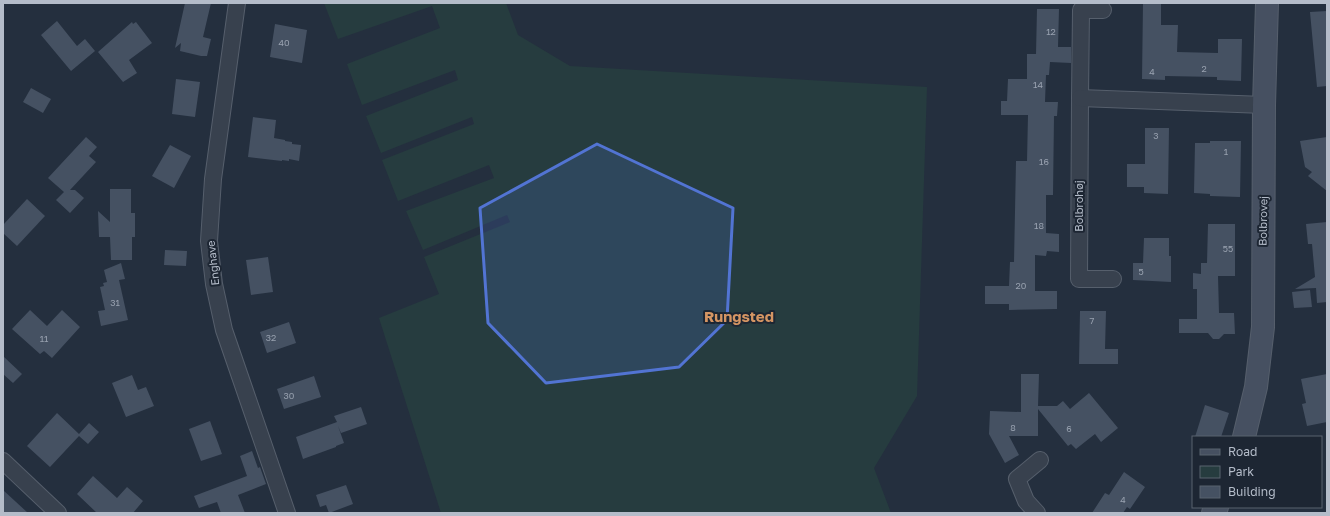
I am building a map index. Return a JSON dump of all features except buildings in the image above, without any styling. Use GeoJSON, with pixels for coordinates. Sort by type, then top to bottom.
{"type":"FeatureCollection","features":[{"type":"Feature","properties":{"kind":"street","name":"Enghave"},"geometry":{"type":"LineString","coordinates":[[237,3],[213,179],[209,241],[214,284],[224,330],[287,513]]}},
{"type":"Feature","properties":{"kind":"street","name":"Bolbrovej"},"geometry":{"type":"LineString","coordinates":[[1244,436],[1256,387],[1263,327],[1264,105],[1267,3]]}},
{"type":"Feature","properties":{"kind":"street","name":"Bolbrohøj"},"geometry":{"type":"LineString","coordinates":[[1103,10],[1081,10],[1079,279],[1113,279]]}},
{"type":"Feature","properties":{"kind":"street"},"geometry":{"type":"LineString","coordinates":[[1080,98],[1264,105]]}},
{"type":"Feature","properties":{"kind":"street"},"geometry":{"type":"LineString","coordinates":[[1037,513],[1026,501],[1018,479],[1040,460]]}},
{"type":"Feature","properties":{"kind":"street"},"geometry":{"type":"LineString","coordinates":[[3,461],[58,513]]}},
{"type":"Feature","properties":{"kind":"highlighted area"},"geometry":{"type":"Polygon","coordinates":[[[597,144],[733,208],[727,320],[679,367],[546,383],[488,323],[480,208],[597,144]]]}},
{"type":"Feature","properties":{"kind":"green space"},"geometry":{"type":"Polygon","coordinates":[[[324,3],[506,3],[518,35],[570,66],[927,87],[917,396],[874,468],[891,513],[441,513],[379,318],[439,294],[424,257],[510,222],[507,215],[423,250],[406,211],[494,178],[489,165],[398,201],[382,160],[474,124],[472,117],[381,153],[366,116],[458,80],[455,70],[362,105],[347,64],[440,28],[432,6],[338,39],[324,3]]]}},
{"type":"Feature","properties":{"kind":"district","name":"Rungsted"},"geometry":{"type":"Point","coordinates":[739,317]}}]}
